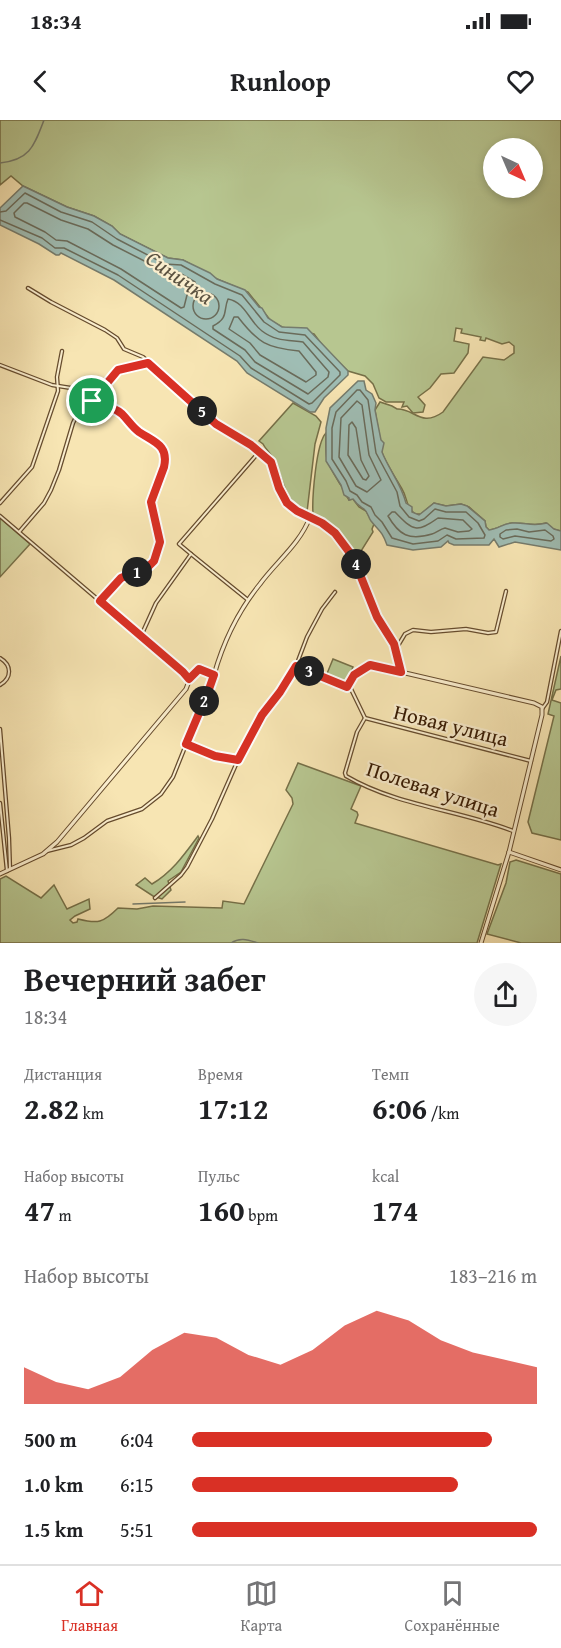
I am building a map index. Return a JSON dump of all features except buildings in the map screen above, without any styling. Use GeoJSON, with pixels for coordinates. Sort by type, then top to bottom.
{"type":"FeatureCollection","features":[{"type":"Feature","properties":{"kind":"street"},"geometry":{"type":"LineString","coordinates":[[28,288],[117,338],[124,349],[143,357],[216,424],[271,462],[279,488],[287,503],[335,533],[347,548],[359,570],[377,617],[396,649],[401,672]]}},
{"type":"Feature","properties":{"kind":"street"},"geometry":{"type":"LineString","coordinates":[[0,504],[32,467],[58,391],[62,351]]}},
{"type":"Feature","properties":{"kind":"street"},"geometry":{"type":"LineString","coordinates":[[19,532],[46,500],[59,470],[73,423],[81,410],[92,401],[118,370],[148,363]]}},
{"type":"Feature","properties":{"kind":"street"},"geometry":{"type":"LineString","coordinates":[[0,365],[75,390],[92,401],[108,406],[122,414],[137,431],[156,441],[162,448],[165,462],[151,502],[160,542],[154,561],[149,566],[121,578],[100,601]]}},
{"type":"Feature","properties":{"kind":"street"},"geometry":{"type":"LineString","coordinates":[[248,600],[179,544],[259,452]]}},
{"type":"Feature","properties":{"kind":"street"},"geometry":{"type":"LineString","coordinates":[[0,516],[189,679]]}},
{"type":"Feature","properties":{"kind":"street"},"geometry":{"type":"LineString","coordinates":[[0,874],[47,851],[71,845],[89,836],[106,821],[135,812],[148,805],[170,782],[208,692],[226,641],[248,600],[300,536],[310,517]]}},
{"type":"Feature","properties":{"kind":"street"},"geometry":{"type":"LineString","coordinates":[[141,636],[156,603],[190,554]]}},
{"type":"Feature","properties":{"kind":"street"},"geometry":{"type":"LineString","coordinates":[[396,649],[405,634],[413,630],[431,632],[466,629],[496,632],[506,591]]}},
{"type":"Feature","properties":{"kind":"street"},"geometry":{"type":"LineString","coordinates":[[155,898],[184,872],[262,715],[296,666],[322,609],[335,592]]}},
{"type":"Feature","properties":{"kind":"street"},"geometry":{"type":"LineString","coordinates":[[481,943],[509,852],[542,709],[547,702],[561,632]]}},
{"type":"Feature","properties":{"kind":"street"},"geometry":{"type":"LineString","coordinates":[[0,658],[7,664],[9,674],[5,682],[0,685]]}},
{"type":"Feature","properties":{"kind":"street"},"geometry":{"type":"LineString","coordinates":[[347,687],[354,675],[370,665],[534,703],[542,709]]}},
{"type":"Feature","properties":{"kind":"street"},"geometry":{"type":"LineString","coordinates":[[296,666],[351,689],[364,718]]}},
{"type":"Feature","properties":{"kind":"street"},"geometry":{"type":"LineString","coordinates":[[47,851],[80,817],[186,689],[189,679],[199,669],[214,675]]}},
{"type":"Feature","properties":{"kind":"street","name":"Новая улица"},"geometry":{"type":"LineString","coordinates":[[364,718],[531,761]]}},
{"type":"Feature","properties":{"kind":"street","name":"Полевая улица"},"geometry":{"type":"LineString","coordinates":[[364,718],[357,732],[345,773],[348,777],[377,791],[513,831]]}},
{"type":"Feature","properties":{"kind":"street"},"geometry":{"type":"LineString","coordinates":[[0,729],[9,838],[8,870]]}},
{"type":"Feature","properties":{"kind":"street"},"geometry":{"type":"LineString","coordinates":[[186,744],[215,756],[238,760]]}},
{"type":"Feature","properties":{"kind":"street"},"geometry":{"type":"LineString","coordinates":[[0,803],[8,870]]}},
{"type":"Feature","properties":{"kind":"street"},"geometry":{"type":"LineString","coordinates":[[509,852],[561,870]]}},
{"type":"Feature","properties":{"kind":"green space"},"geometry":{"type":"Polygon","coordinates":[[[0,120],[561,120],[561,531],[553,529],[546,523],[537,525],[512,523],[489,530],[485,521],[469,507],[461,504],[446,506],[434,503],[421,514],[415,514],[382,452],[375,410],[380,402],[423,418],[435,416],[443,412],[483,357],[504,360],[514,353],[514,346],[509,342],[502,344],[486,338],[485,341],[480,340],[481,337],[461,333],[462,329],[456,328],[454,341],[469,344],[468,353],[454,373],[441,374],[430,388],[418,397],[425,405],[423,412],[413,413],[407,406],[402,407],[404,402],[386,402],[379,398],[373,384],[365,376],[348,371],[326,350],[314,334],[282,327],[271,321],[248,292],[217,279],[183,260],[168,258],[120,234],[112,226],[94,216],[67,207],[23,186],[11,176],[0,185],[0,120]]]}},
{"type":"Feature","properties":{"kind":"green space"},"geometry":{"type":"Polygon","coordinates":[[[293,403],[316,416],[321,422],[315,444],[307,512],[299,508],[289,497],[273,458],[259,441],[293,403]]]}},
{"type":"Feature","properties":{"kind":"green space"},"geometry":{"type":"Polygon","coordinates":[[[326,433],[326,455],[332,470],[349,500],[353,499],[359,507],[366,511],[374,524],[373,532],[358,556],[336,528],[313,514],[317,459],[326,433]]]}},
{"type":"Feature","properties":{"kind":"green space"},"geometry":{"type":"Polygon","coordinates":[[[0,518],[30,544],[0,577],[0,518]]]}},
{"type":"Feature","properties":{"kind":"green space"},"geometry":{"type":"Polygon","coordinates":[[[561,656],[561,689],[556,690],[552,700],[561,703],[561,840],[532,833],[528,822],[554,716],[548,714],[561,656]]]}},
{"type":"Feature","properties":{"kind":"green space"},"geometry":{"type":"Polygon","coordinates":[[[333,659],[353,667],[346,685],[326,676],[333,659]]]}},
{"type":"Feature","properties":{"kind":"green space"},"geometry":{"type":"Polygon","coordinates":[[[298,763],[361,786],[351,809],[358,815],[355,823],[501,864],[477,943],[0,943],[0,879],[6,876],[41,898],[54,885],[67,909],[89,899],[90,909],[70,920],[73,923],[78,919],[91,922],[100,921],[118,908],[137,909],[153,906],[222,908],[223,901],[244,904],[293,804],[286,790],[298,763]]]}},
{"type":"Feature","properties":{"kind":"green space"},"geometry":{"type":"Polygon","coordinates":[[[198,836],[181,872],[168,881],[171,890],[162,899],[136,885],[145,878],[152,884],[166,874],[198,836]]]}},
{"type":"Feature","properties":{"kind":"green space"},"geometry":{"type":"Polygon","coordinates":[[[516,860],[561,874],[561,943],[521,943],[487,934],[506,883],[510,862],[516,860]]]}},
{"type":"Feature","properties":{"kind":"water","name":"Синичка"},"geometry":{"type":"Polygon","coordinates":[[[23,186],[67,207],[94,216],[112,226],[120,234],[168,258],[183,260],[210,273],[217,279],[245,290],[268,318],[282,327],[307,328],[348,371],[348,375],[324,398],[315,412],[310,412],[247,373],[237,361],[114,280],[61,253],[56,255],[0,225],[0,208],[23,186]]]}},
{"type":"Feature","properties":{"kind":"water"},"geometry":{"type":"Polygon","coordinates":[[[358,381],[364,381],[366,390],[372,394],[376,403],[375,410],[381,440],[384,443],[382,452],[406,503],[412,507],[412,512],[419,515],[434,503],[446,506],[461,504],[467,506],[485,521],[489,530],[509,523],[537,525],[547,523],[561,531],[561,550],[515,542],[499,547],[494,539],[489,545],[454,545],[448,541],[441,547],[413,550],[387,545],[365,510],[353,499],[349,500],[344,495],[341,485],[326,461],[326,428],[330,408],[358,381]]]}},
{"type":"Feature","properties":{"kind":"waterway"},"geometry":{"type":"LineString","coordinates":[[0,163],[18,159],[30,150],[44,120]]}},
{"type":"Feature","properties":{"kind":"waterway"},"geometry":{"type":"LineString","coordinates":[[133,904],[185,902]]}},
{"type":"Feature","properties":{"kind":"waterway"},"geometry":{"type":"LineString","coordinates":[[231,943],[241,940],[258,943]]}},
{"type":"Feature","properties":{"kind":"route"},"geometry":{"type":"LineString","coordinates":[[148,363],[216,424],[268,458],[287,503],[335,533],[353,557],[377,617],[394,644],[401,672],[370,665],[354,675],[347,687],[296,666],[262,715],[238,760],[215,756],[186,744],[214,675],[197,669],[189,679],[100,601],[121,578],[149,566],[159,550],[160,542],[151,502],[163,473],[164,453],[156,441],[137,431],[122,414],[92,401],[118,370],[148,363]]}}]}
